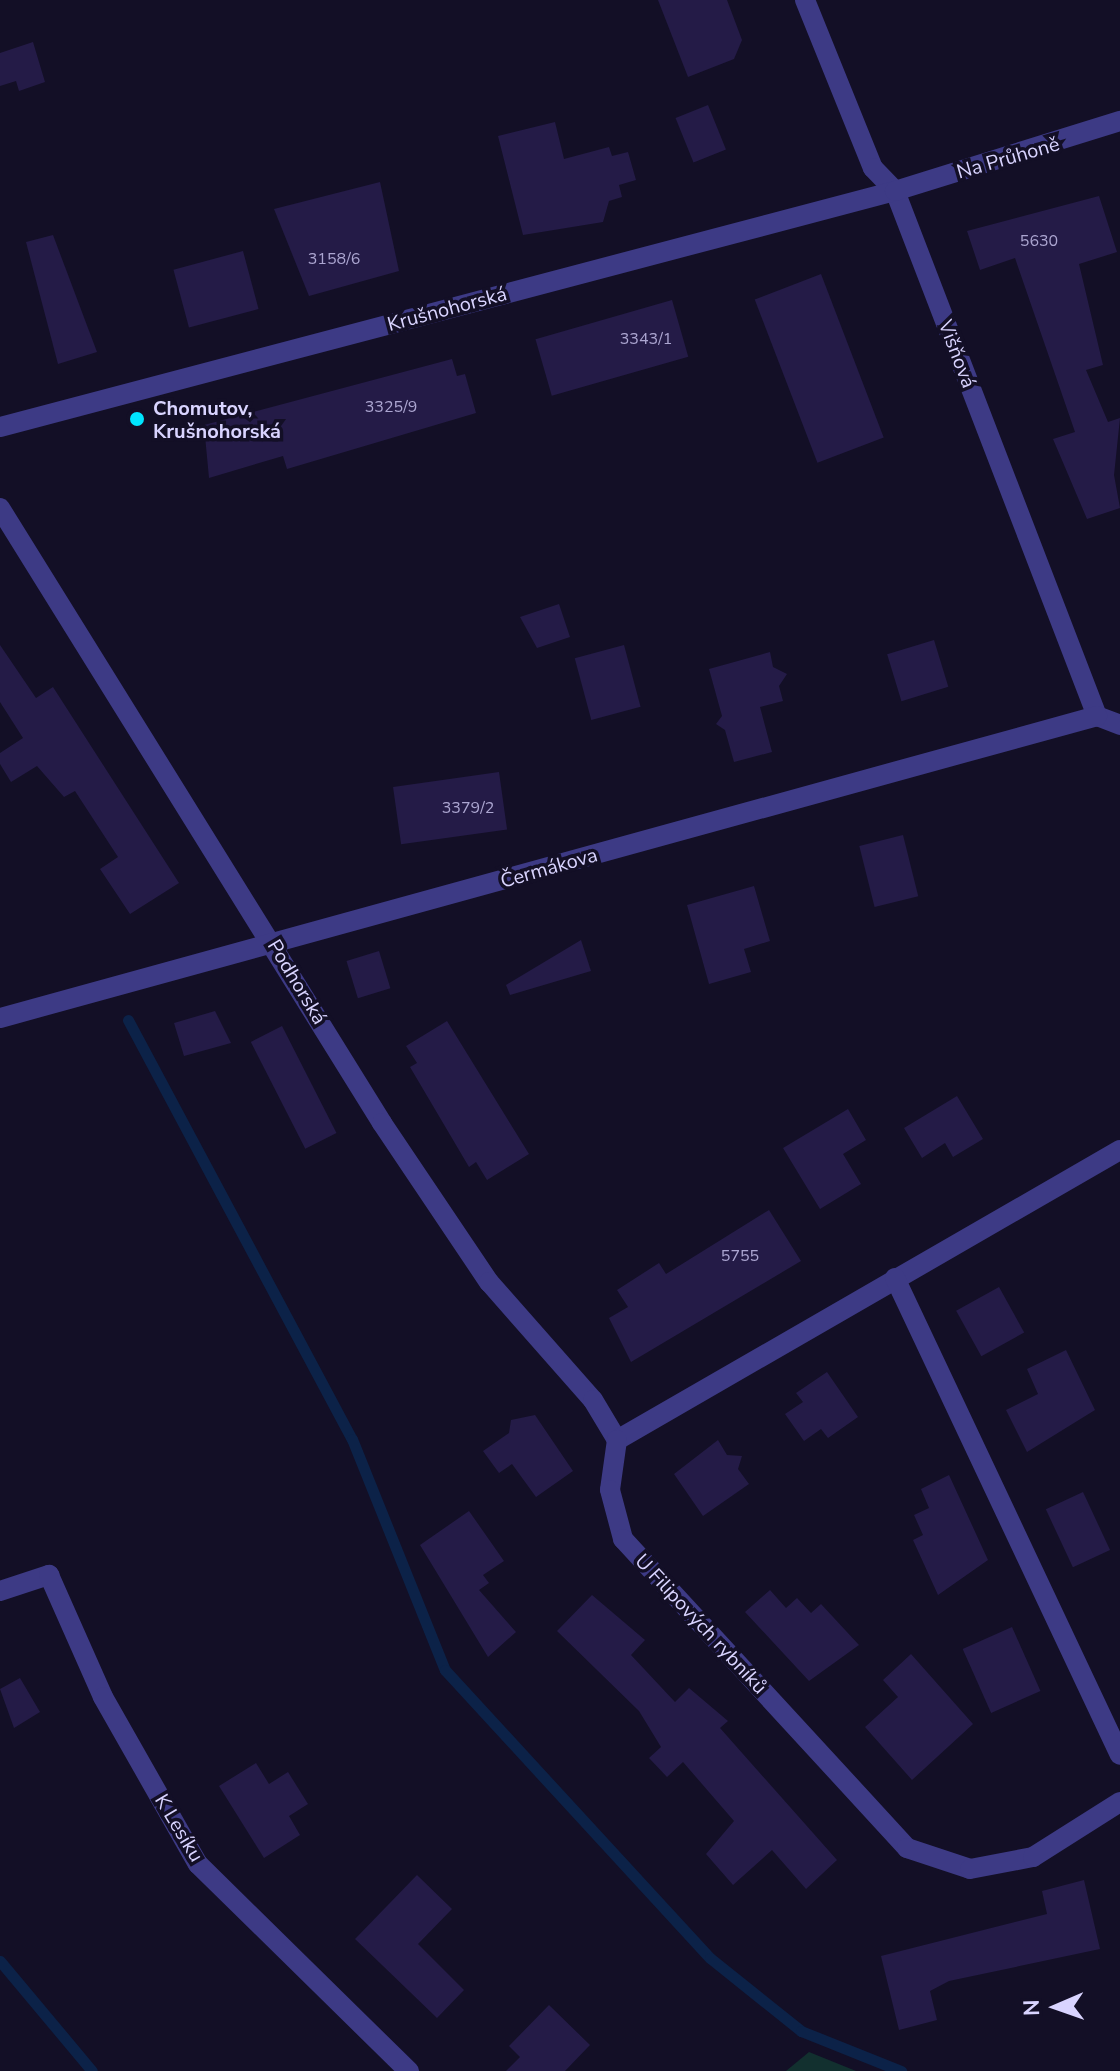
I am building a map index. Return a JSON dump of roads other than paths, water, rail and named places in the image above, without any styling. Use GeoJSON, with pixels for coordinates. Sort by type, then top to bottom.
{"type":"FeatureCollection","features":[{"type":"Feature","properties":{"kind":"street","name":"Višňová"},"geometry":{"type":"LineString","coordinates":[[805,0],[873,168],[895,191],[1097,716]]}},
{"type":"Feature","properties":{"kind":"street","name":"Na Průhoně"},"geometry":{"type":"LineString","coordinates":[[895,191],[1120,121]]}},
{"type":"Feature","properties":{"kind":"street","name":"Krušnohorská"},"geometry":{"type":"LineString","coordinates":[[0,427],[895,191]]}},
{"type":"Feature","properties":{"kind":"street","name":"Podhorská"},"geometry":{"type":"LineString","coordinates":[[0,508],[489,1282],[593,1400],[617,1440]]}},
{"type":"Feature","properties":{"kind":"street"},"geometry":{"type":"LineString","coordinates":[[1097,716],[1120,725]]}},
{"type":"Feature","properties":{"kind":"street","name":"Čermákova"},"geometry":{"type":"LineString","coordinates":[[0,1018],[1097,716]]}},
{"type":"Feature","properties":{"kind":"street"},"geometry":{"type":"LineString","coordinates":[[617,1440],[1120,1150]]}},
{"type":"Feature","properties":{"kind":"street"},"geometry":{"type":"LineString","coordinates":[[895,1278],[1120,1755]]}},
{"type":"Feature","properties":{"kind":"street","name":"U Filipových rybníků"},"geometry":{"type":"LineString","coordinates":[[617,1440],[610,1490],[623,1539],[907,1848],[970,1869],[1033,1857],[1120,1802]]}},
{"type":"Feature","properties":{"kind":"street","name":"K Lesíku"},"geometry":{"type":"LineString","coordinates":[[0,1591],[49,1575],[103,1697],[198,1864],[409,2071]]}},
{"type":"Feature","properties":{"kind":"waterway"},"geometry":{"type":"LineString","coordinates":[[128,1020],[352,1439],[445,1670],[710,1958],[801,2031],[901,2071]]}},
{"type":"Feature","properties":{"kind":"waterway"},"geometry":{"type":"LineString","coordinates":[[0,1961],[92,2071]]}},
{"type":"Feature","properties":{"kind":"place","name":"Chomutov, Krušnohorská"},"geometry":{"type":"Point","coordinates":[137,419]}}]}
